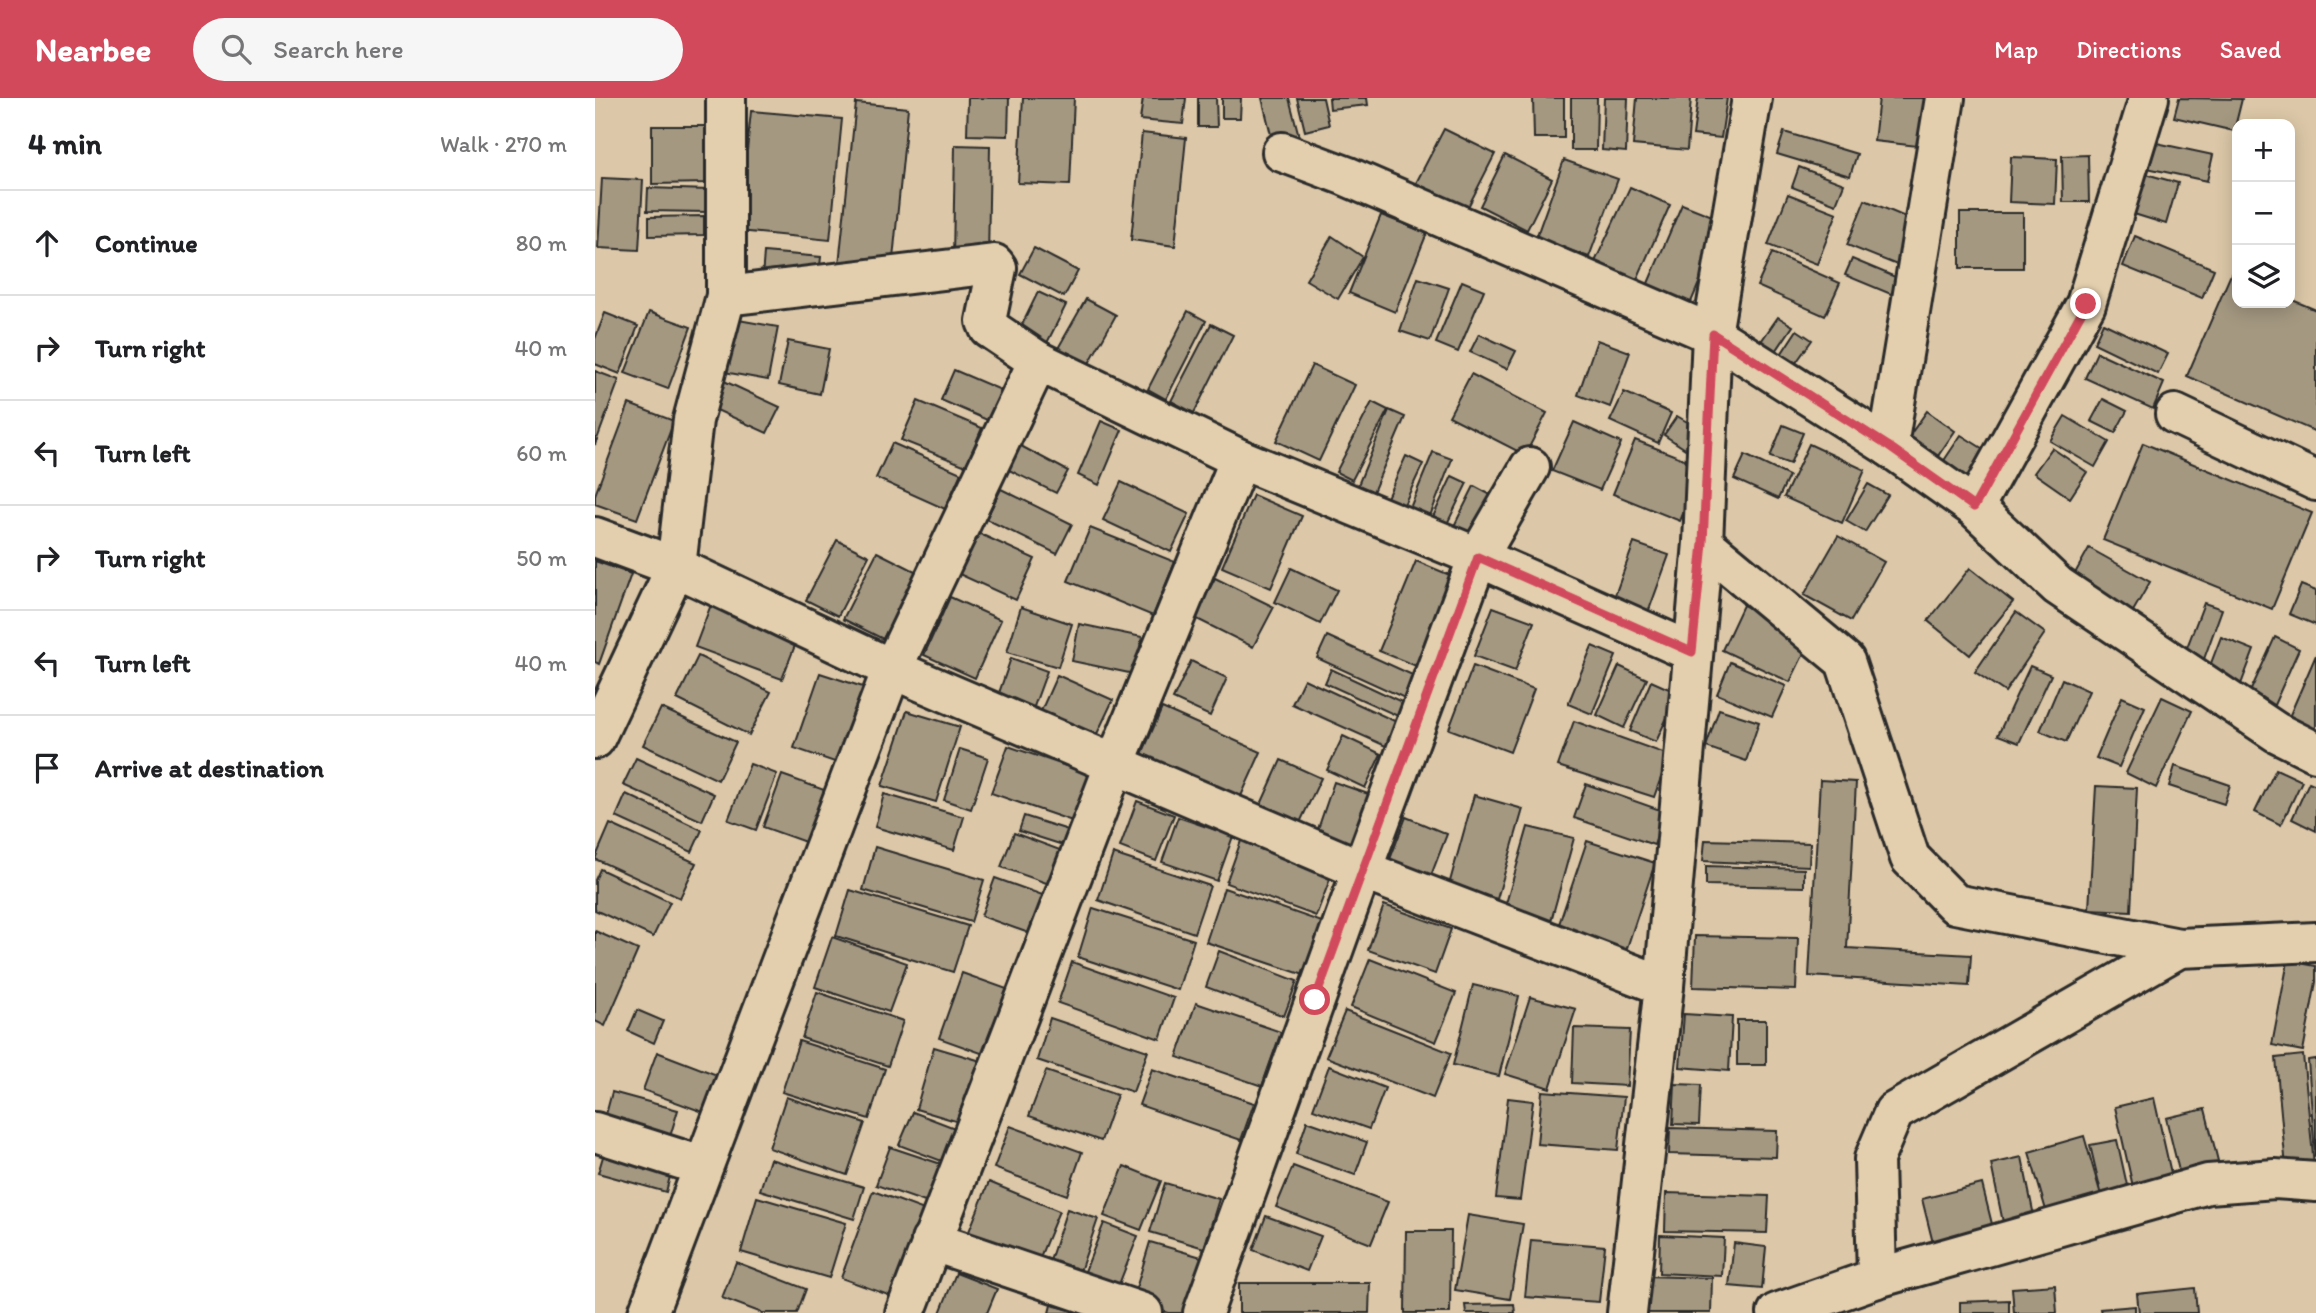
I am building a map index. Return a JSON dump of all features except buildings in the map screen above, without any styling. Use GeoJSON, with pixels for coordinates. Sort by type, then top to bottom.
{"type":"FeatureCollection","features":[{"type":"Feature","properties":{"kind":"street"},"geometry":{"type":"LineString","coordinates":[[595,739],[676,568],[693,420],[726,296],[726,98]]}},
{"type":"Feature","properties":{"kind":"street"},"geometry":{"type":"LineString","coordinates":[[1627,1313],[1664,986],[1703,543],[1713,334],[1752,98]]}},
{"type":"Feature","properties":{"kind":"street"},"geometry":{"type":"LineString","coordinates":[[1888,446],[1945,98]]}},
{"type":"Feature","properties":{"kind":"street"},"geometry":{"type":"LineString","coordinates":[[1974,507],[2086,304],[2149,98]]}},
{"type":"Feature","properties":{"kind":"street"},"geometry":{"type":"LineString","coordinates":[[1282,152],[1346,176],[1713,334],[1888,446],[1974,507],[2058,586],[2276,732],[2316,752]]}},
{"type":"Feature","properties":{"kind":"street"},"geometry":{"type":"LineString","coordinates":[[726,296],[994,264],[997,268],[986,321],[989,328],[1038,361],[1240,459],[1478,557],[1692,652]]}},
{"type":"Feature","properties":{"kind":"street"},"geometry":{"type":"LineString","coordinates":[[648,1313],[892,669],[1038,361]]}},
{"type":"Feature","properties":{"kind":"street"},"geometry":{"type":"LineString","coordinates":[[2175,414],[2316,481]]}},
{"type":"Feature","properties":{"kind":"street"},"geometry":{"type":"LineString","coordinates":[[905,1313],[1114,766],[1240,459]]}},
{"type":"Feature","properties":{"kind":"street"},"geometry":{"type":"LineString","coordinates":[[1203,1313],[1478,557],[1530,467]]}},
{"type":"Feature","properties":{"kind":"street"},"geometry":{"type":"LineString","coordinates":[[595,537],[676,568],[892,669],[1114,766],[1362,870],[1664,986]]}},
{"type":"Feature","properties":{"kind":"street"},"geometry":{"type":"LineString","coordinates":[[1703,543],[1845,661],[1910,858],[1955,904],[2179,948],[2316,942]]}},
{"type":"Feature","properties":{"kind":"street"},"geometry":{"type":"LineString","coordinates":[[1877,1278],[1874,1159],[1894,1112],[2179,948]]}},
{"type":"Feature","properties":{"kind":"street"},"geometry":{"type":"LineString","coordinates":[[595,1132],[702,1166]]}},
{"type":"Feature","properties":{"kind":"street"},"geometry":{"type":"LineString","coordinates":[[1777,1313],[1877,1278],[2208,1184],[2275,1179],[2316,1182]]}},
{"type":"Feature","properties":{"kind":"street"},"geometry":{"type":"LineString","coordinates":[[931,1241],[1143,1313]]}},
{"type":"Feature","properties":{"kind":"route"},"geometry":{"type":"LineString","coordinates":[[1315,1000],[1478,557],[1692,652],[1703,543],[1713,334],[1888,446],[1974,507],[2086,304]]}}]}
